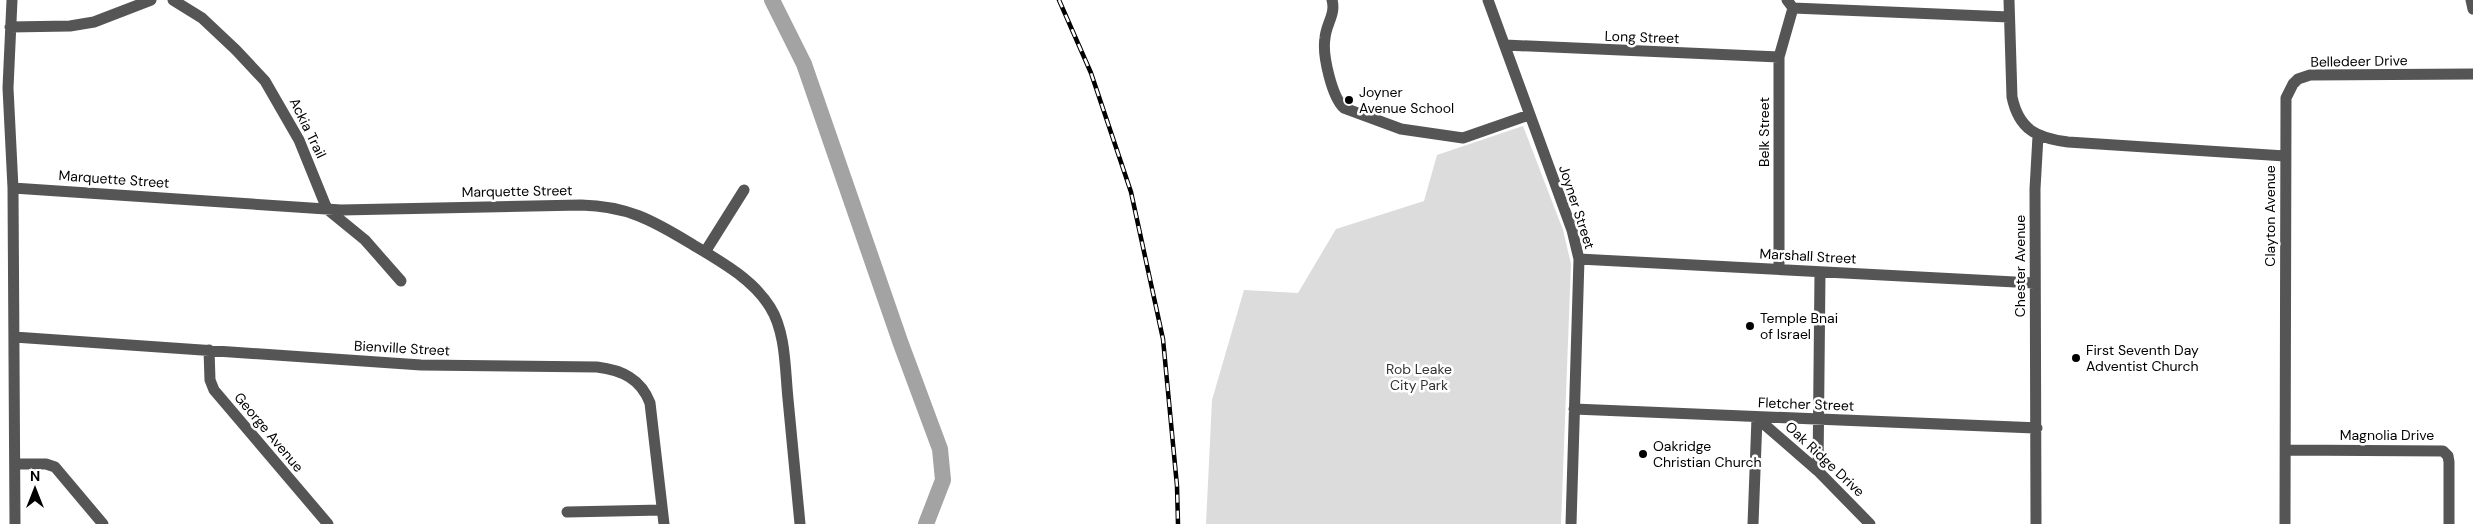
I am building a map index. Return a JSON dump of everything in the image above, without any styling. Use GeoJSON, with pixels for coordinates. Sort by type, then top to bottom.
{"type":"FeatureCollection","features":[{"type":"Feature","properties":{"kind":"street"},"geometry":{"type":"LineString","coordinates":[[12,0],[4,113],[12,188],[15,524]]}},
{"type":"Feature","properties":{"kind":"street"},"geometry":{"type":"LineString","coordinates":[[10,27],[60,26],[94,22],[151,0]]}},
{"type":"Feature","properties":{"kind":"street","name":"Ackia Trail"},"geometry":{"type":"LineString","coordinates":[[173,0],[202,18],[265,81],[299,140],[327,209],[365,240],[401,281]]}},
{"type":"Feature","properties":{"kind":"street"},"geometry":{"type":"LineString","coordinates":[[1332,0],[1333,15],[1325,37],[1324,52],[1337,101],[1344,108],[1402,129],[1463,138],[1530,116]]}},
{"type":"Feature","properties":{"kind":"street","name":"Joyner Street"},"geometry":{"type":"LineString","coordinates":[[1488,0],[1572,230],[1579,259],[1571,524]]}},
{"type":"Feature","properties":{"kind":"street"},"geometry":{"type":"LineString","coordinates":[[2009,0],[2010,76],[2014,106],[2025,125],[2038,136]]}},
{"type":"Feature","properties":{"kind":"street"},"geometry":{"type":"LineString","coordinates":[[2471,0],[2473,9]]}},
{"type":"Feature","properties":{"kind":"street"},"geometry":{"type":"LineString","coordinates":[[1790,4],[2009,17]]}},
{"type":"Feature","properties":{"kind":"street","name":"Belk Street"},"geometry":{"type":"LineString","coordinates":[[1780,268],[1779,56],[1790,4]]}},
{"type":"Feature","properties":{"kind":"street","name":"Long Street"},"geometry":{"type":"LineString","coordinates":[[1505,45],[1779,56]]}},
{"type":"Feature","properties":{"kind":"street","name":"Belledeer Drive"},"geometry":{"type":"LineString","coordinates":[[2285,156],[2286,98],[2288,90],[2298,79],[2310,75],[2473,74]]}},
{"type":"Feature","properties":{"kind":"street","name":"Clayton Avenue"},"geometry":{"type":"LineString","coordinates":[[2038,136],[2068,142],[2285,156],[2285,524]]}},
{"type":"Feature","properties":{"kind":"street","name":"Chester Avenue"},"geometry":{"type":"LineString","coordinates":[[2036,524],[2035,283],[2038,136]]}},
{"type":"Feature","properties":{"kind":"street","name":"Marquette Street"},"geometry":{"type":"LineString","coordinates":[[12,188],[327,209],[606,206],[630,211],[650,219],[705,252],[754,287],[775,316],[783,352],[800,524]]}},
{"type":"Feature","properties":{"kind":"street"},"geometry":{"type":"LineString","coordinates":[[705,252],[744,190]]}},
{"type":"Feature","properties":{"kind":"street","name":"Marshall Street"},"geometry":{"type":"LineString","coordinates":[[1579,259],[1780,268],[1820,272],[2035,283]]}},
{"type":"Feature","properties":{"kind":"street"},"geometry":{"type":"LineString","coordinates":[[1818,471],[1820,272]]}},
{"type":"Feature","properties":{"kind":"street","name":"Bienville Street"},"geometry":{"type":"LineString","coordinates":[[14,337],[421,365],[597,367],[619,371],[638,383],[650,403],[664,524]]}},
{"type":"Feature","properties":{"kind":"street","name":"George Avenue"},"geometry":{"type":"LineString","coordinates":[[209,350],[209,375],[214,390],[328,524]]}},
{"type":"Feature","properties":{"kind":"street","name":"Fletcher Street"},"geometry":{"type":"LineString","coordinates":[[1574,410],[2037,428]]}},
{"type":"Feature","properties":{"kind":"street"},"geometry":{"type":"LineString","coordinates":[[1753,524],[1757,418]]}},
{"type":"Feature","properties":{"kind":"street","name":"Oak Ridge Drive"},"geometry":{"type":"LineString","coordinates":[[1757,418],[1818,471],[1870,524]]}},
{"type":"Feature","properties":{"kind":"street","name":"Magnolia Drive"},"geometry":{"type":"LineString","coordinates":[[2286,450],[2443,451],[2448,456],[2449,462],[2449,524]]}},
{"type":"Feature","properties":{"kind":"street"},"geometry":{"type":"LineString","coordinates":[[15,464],[46,464],[54,467],[103,524]]}},
{"type":"Feature","properties":{"kind":"street"},"geometry":{"type":"LineString","coordinates":[[567,512],[662,510]]}},
{"type":"Feature","properties":{"kind":"green space","name":"Rob Leake City Park"},"geometry":{"type":"Polygon","coordinates":[[[1523,126],[1563,230],[1571,264],[1561,524],[1206,524],[1212,400],[1244,290],[1298,293],[1336,229],[1424,201],[1437,155],[1523,126]]]}},
{"type":"Feature","properties":{"kind":"waterway"},"geometry":{"type":"LineString","coordinates":[[772,0],[804,64],[901,344],[940,449],[943,480],[926,524]]}},
{"type":"Feature","properties":{"kind":"railway"},"geometry":{"type":"LineString","coordinates":[[1059,0],[1091,73],[1131,192],[1163,339],[1177,486],[1178,524]]}},
{"type":"Feature","properties":{"kind":"place","name":"Joyner Avenue School"},"geometry":{"type":"Point","coordinates":[1349,100]}},
{"type":"Feature","properties":{"kind":"place","name":"Temple Bnai of Israel"},"geometry":{"type":"Point","coordinates":[1750,326]}},
{"type":"Feature","properties":{"kind":"place","name":"First Seventh Day Adventist Church"},"geometry":{"type":"Point","coordinates":[2076,358]}},
{"type":"Feature","properties":{"kind":"place","name":"Oakridge Christian Church"},"geometry":{"type":"Point","coordinates":[1643,454]}}]}
